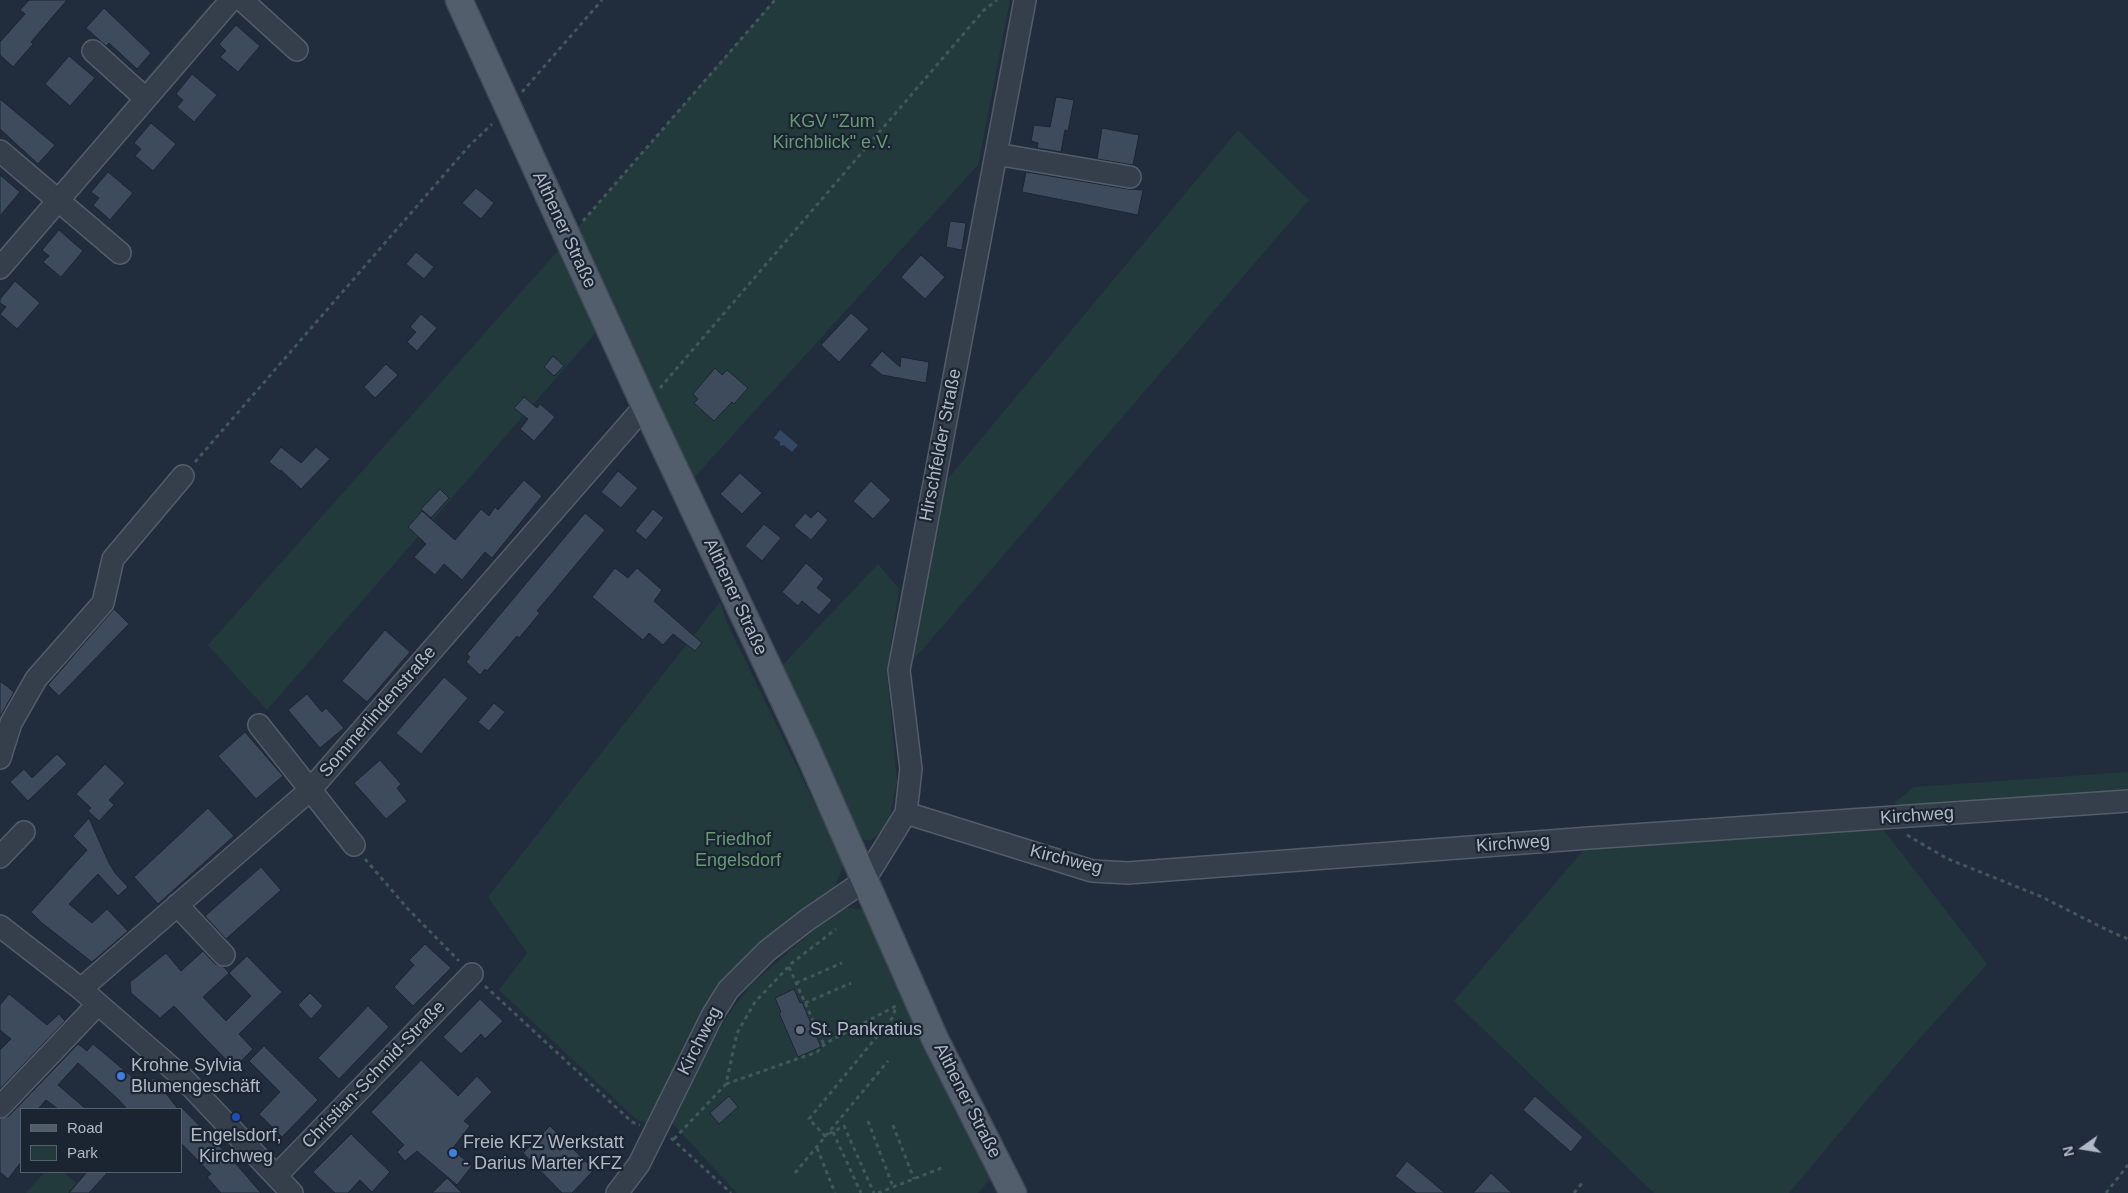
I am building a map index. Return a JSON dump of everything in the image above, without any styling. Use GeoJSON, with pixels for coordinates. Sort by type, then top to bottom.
{"type":"FeatureCollection","features":[{"type":"Feature","properties":{"kind":"main road","name":"Althener Straße"},"geometry":{"type":"LineString","coordinates":[[459,0],[645,406],[802,738],[935,1039],[1013,1193]]}},
{"type":"Feature","properties":{"kind":"street"},"geometry":{"type":"LineString","coordinates":[[0,268],[231,0]]}},
{"type":"Feature","properties":{"kind":"street"},"geometry":{"type":"LineString","coordinates":[[242,0],[298,50]]}},
{"type":"Feature","properties":{"kind":"street","name":"Hirschfelder Straße"},"geometry":{"type":"LineString","coordinates":[[864,881],[906,813],[911,769],[898,670],[1025,0]]}},
{"type":"Feature","properties":{"kind":"street"},"geometry":{"type":"LineString","coordinates":[[93,51],[145,98]]}},
{"type":"Feature","properties":{"kind":"street"},"geometry":{"type":"LineString","coordinates":[[0,151],[120,253]]}},
{"type":"Feature","properties":{"kind":"street"},"geometry":{"type":"LineString","coordinates":[[996,154],[1130,177]]}},
{"type":"Feature","properties":{"kind":"street","name":"Sommerlindenstraße"},"geometry":{"type":"LineString","coordinates":[[81,989],[310,790],[645,406]]}},
{"type":"Feature","properties":{"kind":"street"},"geometry":{"type":"LineString","coordinates":[[0,758],[11,723],[36,679],[103,603],[113,558],[183,476]]}},
{"type":"Feature","properties":{"kind":"street"},"geometry":{"type":"LineString","coordinates":[[258,725],[354,845]]}},
{"type":"Feature","properties":{"kind":"street","name":"Kirchweg"},"geometry":{"type":"LineString","coordinates":[[906,813],[1092,871],[1128,873],[2128,801]]}},
{"type":"Feature","properties":{"kind":"street"},"geometry":{"type":"LineString","coordinates":[[0,857],[24,832]]}},
{"type":"Feature","properties":{"kind":"street","name":"Kirchweg"},"geometry":{"type":"LineString","coordinates":[[617,1193],[639,1164],[666,1135],[692,1054],[728,990],[767,951],[807,920],[864,881]]}},
{"type":"Feature","properties":{"kind":"street"},"geometry":{"type":"LineString","coordinates":[[178,905],[224,955]]}},
{"type":"Feature","properties":{"kind":"street"},"geometry":{"type":"LineString","coordinates":[[0,926],[81,989],[181,1076],[292,1193]]}},
{"type":"Feature","properties":{"kind":"street","name":"Christian-Schmid-Straße"},"geometry":{"type":"LineString","coordinates":[[276,1176],[472,974]]}},
{"type":"Feature","properties":{"kind":"street"},"geometry":{"type":"LineString","coordinates":[[0,1107],[98,1004]]}},
{"type":"Feature","properties":{"kind":"path"},"geometry":{"type":"LineString","coordinates":[[183,476],[470,146],[508,109],[602,0]]}},
{"type":"Feature","properties":{"kind":"path"},"geometry":{"type":"LineString","coordinates":[[568,238],[775,0]]}},
{"type":"Feature","properties":{"kind":"path"},"geometry":{"type":"LineString","coordinates":[[645,406],[984,10],[997,0]]}},
{"type":"Feature","properties":{"kind":"path"},"geometry":{"type":"LineString","coordinates":[[1892,818],[1901,830],[1915,841],[1946,858],[2042,897],[2128,939]]}},
{"type":"Feature","properties":{"kind":"path"},"geometry":{"type":"LineString","coordinates":[[354,845],[408,908],[472,974],[632,1122],[666,1135],[732,1193]]}},
{"type":"Feature","properties":{"kind":"path"},"geometry":{"type":"LineString","coordinates":[[726,1084],[737,1032],[755,1002],[789,966],[836,929]]}},
{"type":"Feature","properties":{"kind":"path"},"geometry":{"type":"LineString","coordinates":[[796,983],[842,963]]}},
{"type":"Feature","properties":{"kind":"path"},"geometry":{"type":"LineString","coordinates":[[789,966],[824,1045]]}},
{"type":"Feature","properties":{"kind":"path"},"geometry":{"type":"LineString","coordinates":[[805,1002],[851,983]]}},
{"type":"Feature","properties":{"kind":"path"},"geometry":{"type":"LineString","coordinates":[[666,1135],[726,1084],[817,1052],[824,1045],[896,1006],[892,1017],[809,1119],[825,1136]]}},
{"type":"Feature","properties":{"kind":"path"},"geometry":{"type":"LineString","coordinates":[[795,1173],[888,1061]]}},
{"type":"Feature","properties":{"kind":"path"},"geometry":{"type":"LineString","coordinates":[[840,1119],[874,1193]]}},
{"type":"Feature","properties":{"kind":"path"},"geometry":{"type":"LineString","coordinates":[[868,1121],[893,1187]]}},
{"type":"Feature","properties":{"kind":"path"},"geometry":{"type":"LineString","coordinates":[[893,1125],[914,1179]]}},
{"type":"Feature","properties":{"kind":"path"},"geometry":{"type":"LineString","coordinates":[[825,1136],[844,1126]]}},
{"type":"Feature","properties":{"kind":"path"},"geometry":{"type":"LineString","coordinates":[[833,1132],[860,1193]]}},
{"type":"Feature","properties":{"kind":"path"},"geometry":{"type":"LineString","coordinates":[[817,1148],[835,1193]]}},
{"type":"Feature","properties":{"kind":"path"},"geometry":{"type":"LineString","coordinates":[[2106,1193],[2128,1165]]}},
{"type":"Feature","properties":{"kind":"path"},"geometry":{"type":"LineString","coordinates":[[878,1193],[944,1167]]}},
{"type":"Feature","properties":{"kind":"path"},"geometry":{"type":"LineString","coordinates":[[1574,1193],[1583,1182]]}},
{"type":"Feature","properties":{"kind":"green space","name":"KGV \"Zum Kirchblick\" e.V."},"geometry":{"type":"Polygon","coordinates":[[[774,0],[1010,0],[978,165],[691,481],[598,330],[267,710],[208,645],[562,246],[774,0]]]}},
{"type":"Feature","properties":{"kind":"green space"},"geometry":{"type":"Polygon","coordinates":[[[216,2],[147,84],[141,84],[211,3],[216,2]]]}},
{"type":"Feature","properties":{"kind":"green space"},"geometry":{"type":"Polygon","coordinates":[[[132,95],[136,99],[61,187],[63,178],[132,95]]]}},
{"type":"Feature","properties":{"kind":"green space"},"geometry":{"type":"Polygon","coordinates":[[[1238,130],[1309,200],[910,664],[941,487],[1238,130]]]}},
{"type":"Feature","properties":{"kind":"green space"},"geometry":{"type":"Polygon","coordinates":[[[878,564],[899,589],[887,672],[897,783],[889,820],[871,840],[865,840],[858,835],[779,669],[878,564]]]}},
{"type":"Feature","properties":{"kind":"green space","name":"Friedhof Engelsdorf"},"geometry":{"type":"Polygon","coordinates":[[[720,602],[728,625],[844,864],[834,888],[739,965],[649,1124],[637,1120],[499,990],[527,953],[488,897],[720,602]]]}},
{"type":"Feature","properties":{"kind":"green space"},"geometry":{"type":"Polygon","coordinates":[[[2128,772],[2128,795],[1906,811],[1894,803],[1914,787],[2128,772]]]}},
{"type":"Feature","properties":{"kind":"green space"},"geometry":{"type":"Polygon","coordinates":[[[1879,824],[1987,964],[1904,1056],[1789,1193],[1654,1193],[1454,1001],[1588,845],[1879,824]]]}},
{"type":"Feature","properties":{"kind":"green space"},"geometry":{"type":"Polygon","coordinates":[[[846,908],[865,909],[991,1178],[978,1193],[737,1193],[672,1123],[709,1045],[735,1005],[753,983],[832,914],[846,908]]]}},
{"type":"Feature","properties":{"kind":"green space"},"geometry":{"type":"Polygon","coordinates":[[[44,1173],[65,1173],[76,1183],[68,1193],[26,1193],[44,1173]]]}},
{"type":"Feature","properties":{"kind":"water"},"geometry":{"type":"Polygon","coordinates":[[[780,430],[798,445],[792,452],[784,445],[780,446],[780,442],[774,438],[780,430]]]}},
{"type":"Feature","properties":{"kind":"building"},"geometry":{"type":"Polygon","coordinates":[[[29,0],[67,0],[31,42],[33,44],[13,67],[0,55],[0,42],[25,14],[20,10],[29,0]]]}},
{"type":"Feature","properties":{"kind":"building"},"geometry":{"type":"Polygon","coordinates":[[[104,8],[151,53],[137,69],[109,43],[106,46],[86,28],[104,8]]]}},
{"type":"Feature","properties":{"kind":"building"},"geometry":{"type":"Polygon","coordinates":[[[236,25],[260,46],[238,72],[220,57],[226,51],[219,44],[236,25]]]}},
{"type":"Feature","properties":{"kind":"building"},"geometry":{"type":"Polygon","coordinates":[[[69,56],[95,78],[70,106],[45,84],[69,56]]]}},
{"type":"Feature","properties":{"kind":"building"},"geometry":{"type":"Polygon","coordinates":[[[192,74],[217,95],[194,122],[177,107],[183,100],[176,94],[192,74]]]}},
{"type":"Feature","properties":{"kind":"building"},"geometry":{"type":"Polygon","coordinates":[[[1056,97],[1074,100],[1068,131],[1065,130],[1061,152],[1037,148],[1038,143],[1031,141],[1034,125],[1050,127],[1056,97]]]}},
{"type":"Feature","properties":{"kind":"building"},"geometry":{"type":"Polygon","coordinates":[[[0,99],[55,145],[38,164],[0,129],[0,99]]]}},
{"type":"Feature","properties":{"kind":"building"},"geometry":{"type":"Polygon","coordinates":[[[151,123],[176,144],[153,171],[135,156],[141,149],[134,143],[151,123]]]}},
{"type":"Feature","properties":{"kind":"building"},"geometry":{"type":"Polygon","coordinates":[[[1102,128],[1139,135],[1133,165],[1097,159],[1102,128]]]}},
{"type":"Feature","properties":{"kind":"building"},"geometry":{"type":"Polygon","coordinates":[[[108,172],[133,193],[110,220],[93,205],[99,198],[91,192],[108,172]]]}},
{"type":"Feature","properties":{"kind":"building"},"geometry":{"type":"Polygon","coordinates":[[[1026,172],[1143,190],[1138,215],[1022,192],[1026,172]]]}},
{"type":"Feature","properties":{"kind":"building"},"geometry":{"type":"Polygon","coordinates":[[[0,175],[20,192],[0,216],[0,175]]]}},
{"type":"Feature","properties":{"kind":"building"},"geometry":{"type":"Polygon","coordinates":[[[476,188],[494,203],[481,219],[462,203],[476,188]]]}},
{"type":"Feature","properties":{"kind":"building"},"geometry":{"type":"Polygon","coordinates":[[[950,221],[966,223],[962,250],[946,247],[950,221]]]}},
{"type":"Feature","properties":{"kind":"building"},"geometry":{"type":"Polygon","coordinates":[[[59,230],[83,251],[61,277],[43,262],[49,256],[42,250],[59,230]]]}},
{"type":"Feature","properties":{"kind":"building"},"geometry":{"type":"Polygon","coordinates":[[[416,252],[434,267],[424,279],[406,264],[416,252]]]}},
{"type":"Feature","properties":{"kind":"building"},"geometry":{"type":"Polygon","coordinates":[[[921,255],[945,277],[925,299],[901,277],[921,255]]]}},
{"type":"Feature","properties":{"kind":"building"},"geometry":{"type":"Polygon","coordinates":[[[15,281],[40,303],[17,329],[0,314],[6,307],[0,303],[0,299],[15,281]]]}},
{"type":"Feature","properties":{"kind":"building"},"geometry":{"type":"Polygon","coordinates":[[[851,313],[869,329],[839,362],[821,345],[851,313]]]}},
{"type":"Feature","properties":{"kind":"building"},"geometry":{"type":"Polygon","coordinates":[[[421,314],[437,328],[417,351],[407,342],[416,332],[410,327],[421,314]]]}},
{"type":"Feature","properties":{"kind":"building"},"geometry":{"type":"Polygon","coordinates":[[[882,351],[900,367],[901,357],[929,362],[926,383],[882,375],[870,365],[882,351]]]}},
{"type":"Feature","properties":{"kind":"building"},"geometry":{"type":"Polygon","coordinates":[[[553,356],[564,366],[554,376],[544,367],[553,356]]]}},
{"type":"Feature","properties":{"kind":"building"},"geometry":{"type":"Polygon","coordinates":[[[386,364],[398,375],[375,398],[364,387],[386,364]]]}},
{"type":"Feature","properties":{"kind":"building"},"geometry":{"type":"Polygon","coordinates":[[[715,368],[722,375],[727,370],[748,388],[734,404],[732,402],[714,421],[694,403],[698,399],[693,394],[715,368]]]}},
{"type":"Feature","properties":{"kind":"building"},"geometry":{"type":"Polygon","coordinates":[[[524,397],[537,408],[540,404],[555,417],[534,441],[520,429],[528,419],[514,408],[524,397]]]}},
{"type":"Feature","properties":{"kind":"building"},"geometry":{"type":"Polygon","coordinates":[[[281,447],[301,463],[316,447],[330,459],[301,489],[281,470],[269,462],[281,447]]]}},
{"type":"Feature","properties":{"kind":"building"},"geometry":{"type":"Polygon","coordinates":[[[618,471],[638,488],[621,508],[601,492],[618,471]]]}},
{"type":"Feature","properties":{"kind":"building"},"geometry":{"type":"Polygon","coordinates":[[[740,473],[762,493],[742,514],[720,494],[740,473]]]}},
{"type":"Feature","properties":{"kind":"building"},"geometry":{"type":"Polygon","coordinates":[[[524,480],[542,496],[492,558],[485,552],[462,580],[444,564],[435,575],[414,557],[426,544],[408,527],[422,511],[455,540],[481,509],[489,516],[495,507],[498,510],[524,480]]]}},
{"type":"Feature","properties":{"kind":"building"},"geometry":{"type":"Polygon","coordinates":[[[871,481],[891,500],[873,519],[853,501],[871,481]]]}},
{"type":"Feature","properties":{"kind":"building"},"geometry":{"type":"Polygon","coordinates":[[[440,489],[449,498],[431,518],[421,509],[440,489]]]}},
{"type":"Feature","properties":{"kind":"building"},"geometry":{"type":"Polygon","coordinates":[[[653,509],[664,518],[646,540],[635,531],[653,509]]]}},
{"type":"Feature","properties":{"kind":"building"},"geometry":{"type":"Polygon","coordinates":[[[818,511],[828,520],[811,540],[794,526],[805,513],[811,518],[818,511]]]}},
{"type":"Feature","properties":{"kind":"building"},"geometry":{"type":"Polygon","coordinates":[[[585,513],[605,530],[537,611],[540,613],[519,638],[517,636],[487,671],[485,669],[480,675],[466,662],[470,657],[467,654],[585,513]]]}},
{"type":"Feature","properties":{"kind":"building"},"geometry":{"type":"Polygon","coordinates":[[[764,524],[781,538],[762,561],[745,546],[764,524]]]}},
{"type":"Feature","properties":{"kind":"building"},"geometry":{"type":"Polygon","coordinates":[[[806,563],[824,579],[817,588],[832,600],[819,615],[802,601],[798,606],[782,592],[806,563]]]}},
{"type":"Feature","properties":{"kind":"building"},"geometry":{"type":"Polygon","coordinates":[[[615,568],[628,578],[637,568],[662,590],[654,601],[702,643],[695,651],[673,634],[663,645],[649,633],[643,640],[592,597],[615,568]]]}},
{"type":"Feature","properties":{"kind":"building"},"geometry":{"type":"Polygon","coordinates":[[[114,609],[129,624],[59,696],[48,685],[114,609]]]}},
{"type":"Feature","properties":{"kind":"building"},"geometry":{"type":"Polygon","coordinates":[[[385,630],[410,652],[367,702],[342,681],[385,630]]]}},
{"type":"Feature","properties":{"kind":"building"},"geometry":{"type":"Polygon","coordinates":[[[444,677],[468,698],[421,754],[396,733],[444,677]]]}},
{"type":"Feature","properties":{"kind":"building"},"geometry":{"type":"Polygon","coordinates":[[[0,681],[14,692],[0,717],[0,681]]]}},
{"type":"Feature","properties":{"kind":"building"},"geometry":{"type":"Polygon","coordinates":[[[307,694],[322,712],[326,708],[344,728],[320,748],[288,710],[307,694]]]}},
{"type":"Feature","properties":{"kind":"building"},"geometry":{"type":"Polygon","coordinates":[[[494,703],[505,712],[489,731],[478,722],[494,703]]]}},
{"type":"Feature","properties":{"kind":"building"},"geometry":{"type":"Polygon","coordinates":[[[245,732],[283,776],[256,799],[218,756],[245,732]]]}},
{"type":"Feature","properties":{"kind":"building"},"geometry":{"type":"Polygon","coordinates":[[[57,754],[67,764],[28,801],[10,782],[24,769],[32,778],[57,754]]]}},
{"type":"Feature","properties":{"kind":"building"},"geometry":{"type":"Polygon","coordinates":[[[380,760],[401,784],[397,788],[407,801],[386,819],[354,783],[380,760]]]}},
{"type":"Feature","properties":{"kind":"building"},"geometry":{"type":"Polygon","coordinates":[[[105,764],[125,783],[109,800],[114,805],[99,821],[88,811],[91,808],[76,794],[105,764]]]}},
{"type":"Feature","properties":{"kind":"building"},"geometry":{"type":"Polygon","coordinates":[[[208,808],[234,836],[158,904],[134,877],[208,808]]]}},
{"type":"Feature","properties":{"kind":"building"},"geometry":{"type":"Polygon","coordinates":[[[89,818],[108,861],[115,873],[128,887],[118,896],[98,874],[69,904],[92,923],[107,909],[128,931],[92,962],[42,923],[31,912],[87,850],[73,836],[89,818]]]}},
{"type":"Feature","properties":{"kind":"building"},"geometry":{"type":"Polygon","coordinates":[[[261,867],[281,890],[226,939],[205,916],[261,867]]]}},
{"type":"Feature","properties":{"kind":"building"},"geometry":{"type":"Polygon","coordinates":[[[425,944],[451,968],[413,1006],[394,987],[414,965],[409,960],[425,944]]]}},
{"type":"Feature","properties":{"kind":"building"},"geometry":{"type":"Polygon","coordinates":[[[203,951],[215,964],[224,967],[229,973],[247,956],[282,992],[239,1034],[253,1049],[234,1068],[174,1006],[160,1018],[131,993],[130,982],[166,953],[181,971],[203,951]],[[229,973],[203,997],[226,1021],[251,996],[229,973]]]}},
{"type":"Feature","properties":{"kind":"building","name":"St. Pankratius"},"geometry":{"type":"Polygon","coordinates":[[[794,989],[800,1003],[802,1002],[821,1047],[798,1057],[779,1013],[781,1012],[775,998],[794,989]]]}},
{"type":"Feature","properties":{"kind":"building"},"geometry":{"type":"Polygon","coordinates":[[[310,993],[323,1006],[311,1019],[298,1005],[310,993]]]}},
{"type":"Feature","properties":{"kind":"building"},"geometry":{"type":"Polygon","coordinates":[[[9,994],[47,1025],[59,1014],[65,1021],[0,1089],[0,1050],[11,1039],[0,1030],[0,1005],[9,994]]]}},
{"type":"Feature","properties":{"kind":"building"},"geometry":{"type":"Polygon","coordinates":[[[480,999],[503,1021],[485,1039],[481,1034],[461,1054],[443,1037],[480,999]]]}},
{"type":"Feature","properties":{"kind":"building"},"geometry":{"type":"Polygon","coordinates":[[[368,1006],[389,1027],[339,1079],[318,1058],[368,1006]]]}},
{"type":"Feature","properties":{"kind":"building"},"geometry":{"type":"Polygon","coordinates":[[[78,1044],[87,1051],[93,1044],[143,1086],[154,1078],[177,1108],[126,1108],[78,1063],[58,1085],[85,1108],[57,1108],[46,1100],[39,1108],[20,1108],[20,1163],[8,1179],[0,1172],[0,1119],[9,1116],[78,1044]]]}},
{"type":"Feature","properties":{"kind":"building"},"geometry":{"type":"Polygon","coordinates":[[[264,1046],[318,1100],[282,1137],[259,1114],[280,1092],[249,1061],[264,1046]]]}},
{"type":"Feature","properties":{"kind":"building"},"geometry":{"type":"Polygon","coordinates":[[[421,1060],[458,1096],[477,1076],[492,1092],[464,1121],[470,1126],[452,1149],[472,1166],[457,1185],[417,1151],[405,1161],[397,1152],[404,1145],[371,1112],[421,1060]]]}},
{"type":"Feature","properties":{"kind":"building"},"geometry":{"type":"Polygon","coordinates":[[[729,1096],[738,1107],[719,1124],[710,1113],[729,1096]]]}},
{"type":"Feature","properties":{"kind":"building"},"geometry":{"type":"Polygon","coordinates":[[[1535,1096],[1583,1137],[1571,1152],[1523,1110],[1535,1096]]]}},
{"type":"Feature","properties":{"kind":"building"},"geometry":{"type":"Polygon","coordinates":[[[182,1108],[230,1157],[261,1193],[221,1193],[207,1177],[211,1174],[182,1144],[182,1108]]]}},
{"type":"Feature","properties":{"kind":"building"},"geometry":{"type":"Polygon","coordinates":[[[550,1126],[594,1170],[572,1193],[562,1193],[523,1153],[550,1126]]]}},
{"type":"Feature","properties":{"kind":"building"},"geometry":{"type":"Polygon","coordinates":[[[351,1134],[390,1172],[372,1192],[360,1180],[348,1193],[335,1193],[313,1172],[351,1134]]]}},
{"type":"Feature","properties":{"kind":"building"},"geometry":{"type":"Polygon","coordinates":[[[1407,1161],[1445,1193],[1416,1193],[1395,1176],[1407,1161]]]}},
{"type":"Feature","properties":{"kind":"building"},"geometry":{"type":"Polygon","coordinates":[[[86,1173],[107,1173],[89,1193],[69,1193],[86,1173]]]}},
{"type":"Feature","properties":{"kind":"building"},"geometry":{"type":"Polygon","coordinates":[[[1491,1173],[1512,1193],[1473,1193],[1491,1173]]]}},
{"type":"Feature","properties":{"kind":"building"},"geometry":{"type":"Polygon","coordinates":[[[447,1178],[462,1193],[432,1193],[447,1178]]]}},
{"type":"Feature","properties":{"kind":"place","name":"St. Pankratius"},"geometry":{"type":"Point","coordinates":[800,1030]}},
{"type":"Feature","properties":{"kind":"place","name":"Krohne Sylvia Blumengeschäft"},"geometry":{"type":"Point","coordinates":[121,1076]}},
{"type":"Feature","properties":{"kind":"place","name":"Engelsdorf, Kirchweg"},"geometry":{"type":"Point","coordinates":[236,1117]}},
{"type":"Feature","properties":{"kind":"place","name":"Freie KFZ Werkstatt - Darius Marter KFZ"},"geometry":{"type":"Point","coordinates":[453,1153]}}]}
